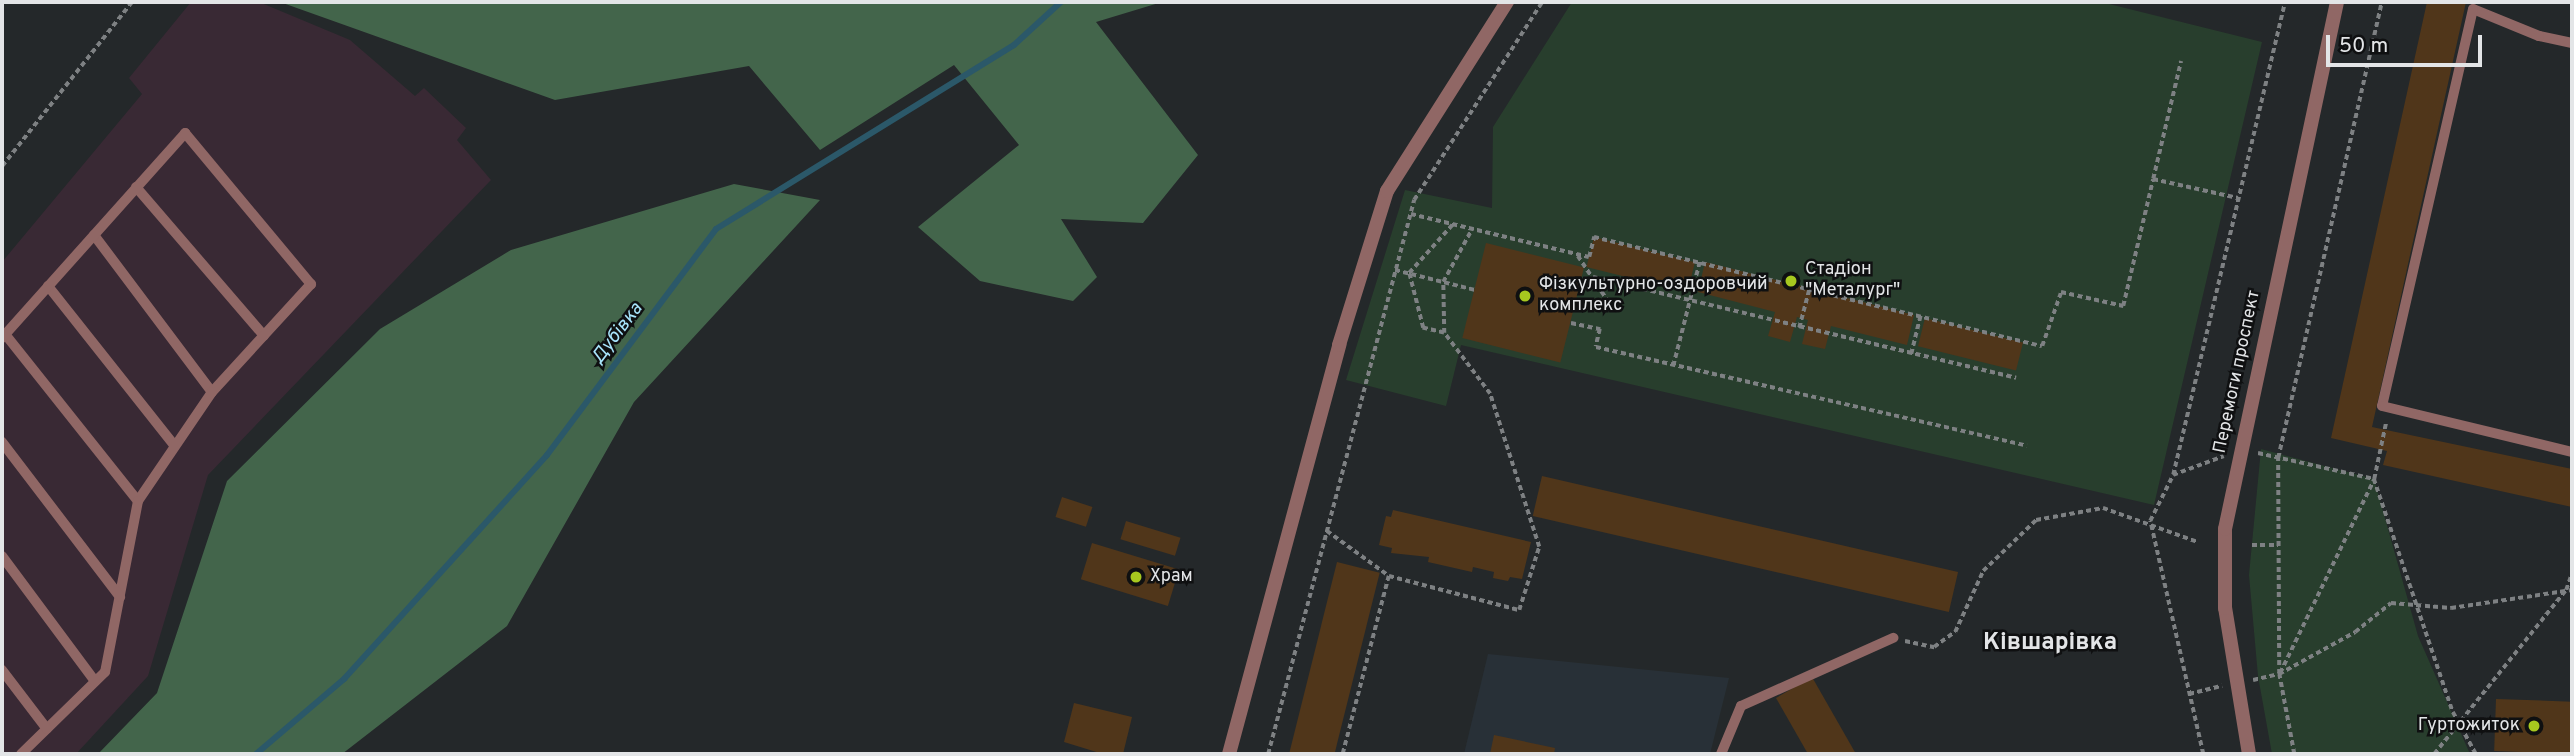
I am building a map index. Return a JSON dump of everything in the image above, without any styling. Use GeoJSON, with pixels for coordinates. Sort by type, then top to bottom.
{"type":"FeatureCollection","features":[{"type":"Feature","properties":{"kind":"street"},"geometry":{"type":"LineString","coordinates":[[1228,754],[1339,345],[1387,191],[1507,2]]}},
{"type":"Feature","properties":{"kind":"street","name":"Перемоги проспект"},"geometry":{"type":"LineString","coordinates":[[2249,754],[2243,682],[2225,608],[2225,529],[2337,2]]}},
{"type":"Feature","properties":{"kind":"lane"},"geometry":{"type":"LineString","coordinates":[[2572,43],[2539,36],[2473,9],[2382,406],[2572,452]]}},
{"type":"Feature","properties":{"kind":"lane"},"geometry":{"type":"LineString","coordinates":[[21,754],[105,672],[138,501],[212,392],[311,284],[185,133],[3,336],[138,501]]}},
{"type":"Feature","properties":{"kind":"lane"},"geometry":{"type":"LineString","coordinates":[[136,187],[264,336]]}},
{"type":"Feature","properties":{"kind":"lane"},"geometry":{"type":"LineString","coordinates":[[94,235],[212,392]]}},
{"type":"Feature","properties":{"kind":"lane"},"geometry":{"type":"LineString","coordinates":[[48,286],[175,446]]}},
{"type":"Feature","properties":{"kind":"lane"},"geometry":{"type":"LineString","coordinates":[[2,442],[120,597]]}},
{"type":"Feature","properties":{"kind":"lane"},"geometry":{"type":"LineString","coordinates":[[2,556],[95,681]]}},
{"type":"Feature","properties":{"kind":"lane"},"geometry":{"type":"LineString","coordinates":[[1721,754],[1741,706],[1893,638]]}},
{"type":"Feature","properties":{"kind":"lane"},"geometry":{"type":"LineString","coordinates":[[2,670],[47,729]]}},
{"type":"Feature","properties":{"kind":"path"},"geometry":{"type":"LineString","coordinates":[[2,166],[132,2]]}},
{"type":"Feature","properties":{"kind":"path"},"geometry":{"type":"LineString","coordinates":[[1268,754],[1414,200],[1542,2]]}},
{"type":"Feature","properties":{"kind":"path"},"geometry":{"type":"LineString","coordinates":[[2203,754],[2150,521],[2173,475],[2285,2]]}},
{"type":"Feature","properties":{"kind":"path"},"geometry":{"type":"LineString","coordinates":[[2294,754],[2279,674],[2278,458],[2382,2]]}},
{"type":"Feature","properties":{"kind":"path"},"geometry":{"type":"LineString","coordinates":[[1411,214],[1589,257],[1594,237],[2042,346],[2061,292],[2123,306],[2180,61]]}},
{"type":"Feature","properties":{"kind":"path"},"geometry":{"type":"LineString","coordinates":[[2153,179],[2238,198]]}},
{"type":"Feature","properties":{"kind":"path"},"geometry":{"type":"LineString","coordinates":[[1409,273],[1452,224]]}},
{"type":"Feature","properties":{"kind":"path"},"geometry":{"type":"LineString","coordinates":[[1327,531],[1389,576],[1518,610],[1539,547],[1490,394],[1444,333],[1443,282],[1472,229]]}},
{"type":"Feature","properties":{"kind":"path"},"geometry":{"type":"LineString","coordinates":[[1577,254],[1608,301]]}},
{"type":"Feature","properties":{"kind":"path"},"geometry":{"type":"LineString","coordinates":[[1673,366],[1699,262]]}},
{"type":"Feature","properties":{"kind":"path"},"geometry":{"type":"LineString","coordinates":[[1395,270],[1475,290]]}},
{"type":"Feature","properties":{"kind":"path"},"geometry":{"type":"LineString","coordinates":[[1409,273],[1423,328],[1444,333]]}},
{"type":"Feature","properties":{"kind":"path"},"geometry":{"type":"LineString","coordinates":[[1593,277],[2016,378]]}},
{"type":"Feature","properties":{"kind":"path"},"geometry":{"type":"LineString","coordinates":[[1799,328],[1809,288]]}},
{"type":"Feature","properties":{"kind":"path"},"geometry":{"type":"LineString","coordinates":[[1912,354],[1921,315]]}},
{"type":"Feature","properties":{"kind":"path"},"geometry":{"type":"LineString","coordinates":[[1571,323],[1600,330],[1596,347],[2027,446]]}},
{"type":"Feature","properties":{"kind":"path"},"geometry":{"type":"LineString","coordinates":[[2279,674],[2374,479],[2389,408]]}},
{"type":"Feature","properties":{"kind":"path"},"geometry":{"type":"LineString","coordinates":[[2173,475],[2242,449],[2374,479]]}},
{"type":"Feature","properties":{"kind":"path"},"geometry":{"type":"LineString","coordinates":[[2374,479],[2460,724],[2476,754]]}},
{"type":"Feature","properties":{"kind":"path"},"geometry":{"type":"LineString","coordinates":[[1893,638],[1934,647],[1955,632],[1983,571],[2036,520],[2103,508],[2150,521],[2198,542]]}},
{"type":"Feature","properties":{"kind":"path"},"geometry":{"type":"LineString","coordinates":[[2252,545],[2278,545]]}},
{"type":"Feature","properties":{"kind":"path"},"geometry":{"type":"LineString","coordinates":[[2434,754],[2567,590],[2572,573]]}},
{"type":"Feature","properties":{"kind":"path"},"geometry":{"type":"LineString","coordinates":[[1343,754],[1389,576]]}},
{"type":"Feature","properties":{"kind":"path"},"geometry":{"type":"LineString","coordinates":[[2189,694],[2279,674],[2356,632],[2391,603],[2451,608],[2572,590]]}},
{"type":"Feature","properties":{"kind":"shaded area"},"geometry":{"type":"Polygon","coordinates":[[[191,2],[259,2],[350,40],[415,96],[424,88],[466,128],[457,140],[491,180],[208,475],[148,676],[76,754],[2,754],[2,262],[142,94],[129,78],[191,2]]]}},
{"type":"Feature","properties":{"kind":"shaded area"},"geometry":{"type":"Polygon","coordinates":[[[1488,654],[1729,678],[1710,754],[1464,754],[1488,654]]]}},
{"type":"Feature","properties":{"kind":"green space"},"geometry":{"type":"Polygon","coordinates":[[[280,2],[1162,2],[1096,22],[1198,155],[1143,223],[1061,219],[1097,277],[1073,301],[980,281],[918,227],[1019,145],[954,65],[820,150],[749,66],[555,100],[280,2]]]}},
{"type":"Feature","properties":{"kind":"green space","name":"Стадіон \"Металург\""},"geometry":{"type":"Polygon","coordinates":[[[1572,2],[2101,2],[2262,42],[2154,505],[1461,345],[1446,406],[1346,380],[1405,190],[1492,208],[1493,127],[1572,2]]]}},
{"type":"Feature","properties":{"kind":"green space"},"geometry":{"type":"Polygon","coordinates":[[[734,184],[820,200],[634,402],[507,626],[342,754],[98,754],[157,693],[227,481],[380,329],[511,250],[734,184]]]}},
{"type":"Feature","properties":{"kind":"green space"},"geometry":{"type":"Polygon","coordinates":[[[2261,449],[2374,479],[2418,636],[2470,754],[2272,754],[2258,676],[2249,575],[2261,449]]]}},
{"type":"Feature","properties":{"kind":"building"},"geometry":{"type":"Polygon","coordinates":[[[2427,2],[2466,2],[2372,427],[2572,469],[2572,507],[2383,465],[2387,451],[2331,438],[2427,2]]]}},
{"type":"Feature","properties":{"kind":"building"},"geometry":{"type":"Polygon","coordinates":[[[1594,237],[1695,262],[1687,292],[1587,267],[1594,237]]]}},
{"type":"Feature","properties":{"kind":"building","name":"Фізкультурно-оздоровчий комплекс"},"geometry":{"type":"Polygon","coordinates":[[[1486,243],[1584,267],[1560,363],[1462,338],[1486,243]]]}},
{"type":"Feature","properties":{"kind":"building"},"geometry":{"type":"Polygon","coordinates":[[[1705,262],[1914,315],[1907,345],[1831,326],[1825,349],[1802,344],[1808,320],[1797,317],[1790,342],[1768,336],[1775,312],[1698,292],[1705,262]]]}},
{"type":"Feature","properties":{"kind":"building"},"geometry":{"type":"Polygon","coordinates":[[[1925,318],[2023,342],[2016,371],[1918,346],[1925,318]]]}},
{"type":"Feature","properties":{"kind":"building"},"geometry":{"type":"Polygon","coordinates":[[[1542,476],[1958,572],[1949,612],[1533,516],[1542,476]]]}},
{"type":"Feature","properties":{"kind":"building"},"geometry":{"type":"Polygon","coordinates":[[[1062,497],[1092,507],[1086,527],[1056,517],[1062,497]]]}},
{"type":"Feature","properties":{"kind":"building"},"geometry":{"type":"Polygon","coordinates":[[[1393,510],[1531,542],[1522,579],[1510,577],[1508,581],[1493,578],[1494,572],[1473,567],[1472,572],[1428,562],[1429,557],[1391,553],[1392,548],[1379,545],[1386,516],[1391,517],[1393,510]]]}},
{"type":"Feature","properties":{"kind":"building"},"geometry":{"type":"Polygon","coordinates":[[[1126,521],[1181,538],[1175,556],[1120,539],[1126,521]]]}},
{"type":"Feature","properties":{"kind":"building"},"geometry":{"type":"Polygon","coordinates":[[[1092,543],[1179,570],[1168,606],[1081,579],[1092,543]]]}},
{"type":"Feature","properties":{"kind":"building"},"geometry":{"type":"Polygon","coordinates":[[[1337,562],[1380,573],[1334,754],[1289,754],[1337,562]]]}},
{"type":"Feature","properties":{"kind":"building"},"geometry":{"type":"Polygon","coordinates":[[[1812,677],[1856,754],[1808,754],[1776,698],[1812,677]]]}},
{"type":"Feature","properties":{"kind":"building","name":"Гуртожиток"},"geometry":{"type":"Polygon","coordinates":[[[2496,699],[2572,702],[2570,754],[2494,751],[2496,699]]]}},
{"type":"Feature","properties":{"kind":"building"},"geometry":{"type":"Polygon","coordinates":[[[1074,703],[1132,717],[1123,754],[1103,754],[1064,742],[1074,703]]]}},
{"type":"Feature","properties":{"kind":"building"},"geometry":{"type":"Polygon","coordinates":[[[1494,735],[1555,748],[1554,754],[1490,754],[1494,735]]]}},
{"type":"Feature","properties":{"kind":"waterway","name":"Дубівка"},"geometry":{"type":"LineString","coordinates":[[256,754],[344,679],[547,455],[716,229],[1014,45],[1061,2]]}},
{"type":"Feature","properties":{"kind":"place","name":"Стадіон \"Металург\""},"geometry":{"type":"Point","coordinates":[1791,281]}},
{"type":"Feature","properties":{"kind":"place","name":"Фізкультурно-оздоровчий комплекс"},"geometry":{"type":"Point","coordinates":[1525,296]}},
{"type":"Feature","properties":{"kind":"place","name":"Храм"},"geometry":{"type":"Point","coordinates":[1136,577]}},
{"type":"Feature","properties":{"kind":"place","name":"Гуртожиток"},"geometry":{"type":"Point","coordinates":[2534,726]}},
{"type":"Feature","properties":{"kind":"district","name":"Ківшарівка"},"geometry":{"type":"Point","coordinates":[2050,644]}}]}
